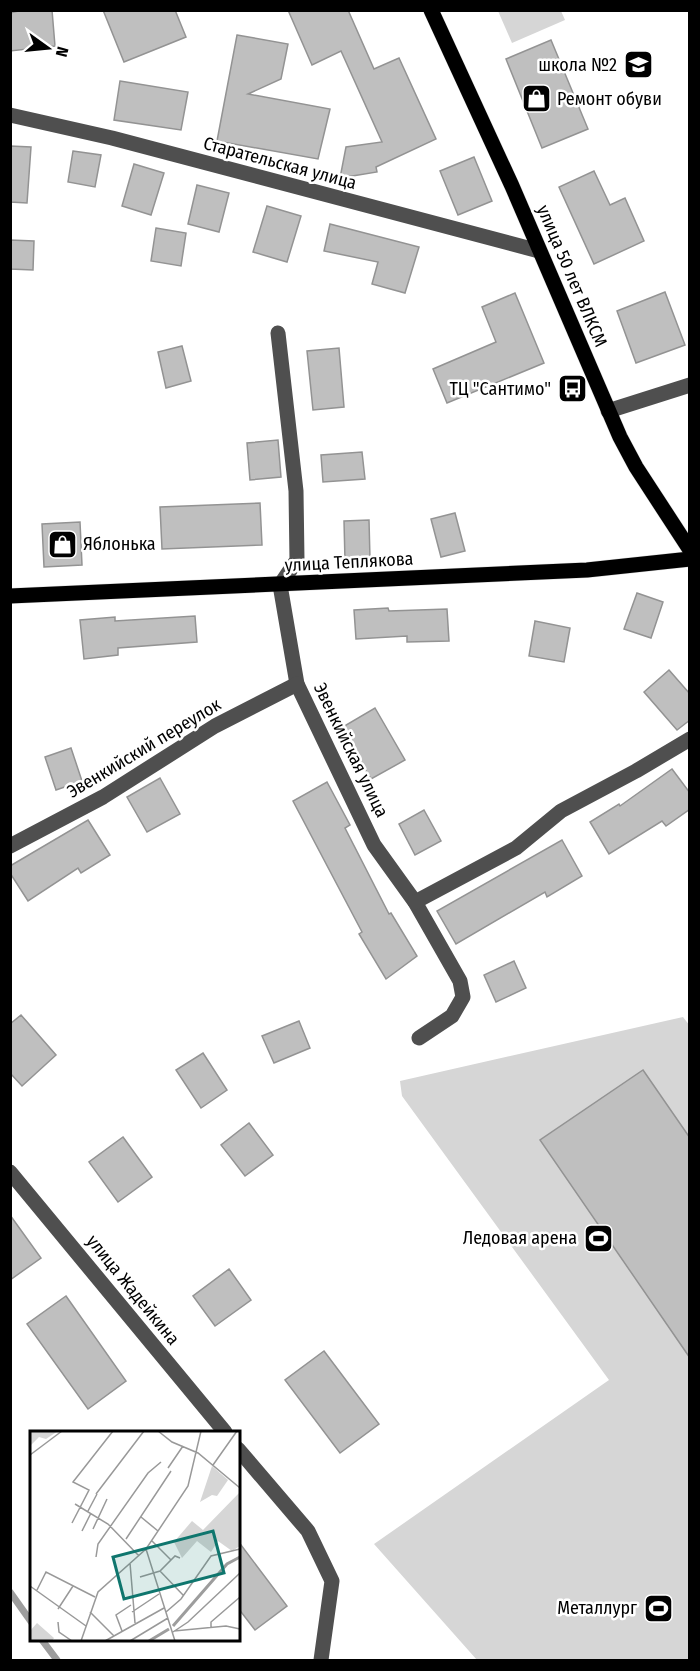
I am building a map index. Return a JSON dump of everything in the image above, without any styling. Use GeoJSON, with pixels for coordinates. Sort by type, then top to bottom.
{"type":"FeatureCollection","features":[{"type":"Feature","properties":{"kind":"main road","name":"улица 50 лет ВЛКСМ"},"geometry":{"type":"LineString","coordinates":[[432,10],[608,411],[636,467],[690,550]]}},
{"type":"Feature","properties":{"kind":"main road","name":"улица Теплякова"},"geometry":{"type":"LineString","coordinates":[[10,596],[587,570],[690,559]]}},
{"type":"Feature","properties":{"kind":"street","name":"Старательская улица"},"geometry":{"type":"LineString","coordinates":[[10,115],[111,138],[538,251]]}},
{"type":"Feature","properties":{"kind":"street"},"geometry":{"type":"LineString","coordinates":[[278,333],[296,491],[297,560],[280,585]]}},
{"type":"Feature","properties":{"kind":"street"},"geometry":{"type":"LineString","coordinates":[[608,411],[690,385]]}},
{"type":"Feature","properties":{"kind":"street","name":"Эвенкийская улица"},"geometry":{"type":"LineString","coordinates":[[280,585],[297,684],[374,844],[415,902],[460,981],[463,997],[452,1016],[419,1038]]}},
{"type":"Feature","properties":{"kind":"street","name":"Эвенкийский переулок"},"geometry":{"type":"LineString","coordinates":[[10,846],[103,797],[215,726],[297,684]]}},
{"type":"Feature","properties":{"kind":"street"},"geometry":{"type":"LineString","coordinates":[[415,902],[516,848],[561,811],[690,739]]}},
{"type":"Feature","properties":{"kind":"street","name":"улица Жадейкина"},"geometry":{"type":"LineString","coordinates":[[10,1172],[224,1431]]}},
{"type":"Feature","properties":{"kind":"street"},"geometry":{"type":"LineString","coordinates":[[240,1451],[308,1531],[332,1581],[321,1660]]}},
{"type":"Feature","properties":{"kind":"shaded area"},"geometry":{"type":"Polygon","coordinates":[[[498,11],[561,11],[565,20],[512,43],[498,11]]]}},
{"type":"Feature","properties":{"kind":"shaded area","name":"Ледовая арена"},"geometry":{"type":"Polygon","coordinates":[[[683,1017],[690,1026],[689,1660],[477,1660],[374,1544],[609,1380],[402,1096],[400,1081],[683,1017]]]}},
{"type":"Feature","properties":{"kind":"building"},"geometry":{"type":"Polygon","coordinates":[[[23,10],[52,10],[55,46],[10,51],[10,13],[23,10]]]}},
{"type":"Feature","properties":{"kind":"building"},"geometry":{"type":"Polygon","coordinates":[[[103,10],[175,10],[186,37],[124,62],[103,10]]]}},
{"type":"Feature","properties":{"kind":"building"},"geometry":{"type":"Polygon","coordinates":[[[288,10],[348,10],[374,69],[399,58],[436,139],[376,167],[377,172],[340,178],[346,147],[382,142],[341,51],[312,65],[288,10]]]}},
{"type":"Feature","properties":{"kind":"building"},"geometry":{"type":"Polygon","coordinates":[[[237,35],[288,44],[281,79],[248,94],[330,109],[318,159],[217,141],[237,35]]]}},
{"type":"Feature","properties":{"kind":"building"},"geometry":{"type":"Polygon","coordinates":[[[551,40],[588,129],[542,148],[506,59],[551,40]]]}},
{"type":"Feature","properties":{"kind":"building"},"geometry":{"type":"Polygon","coordinates":[[[120,81],[188,92],[181,130],[114,120],[120,81]]]}},
{"type":"Feature","properties":{"kind":"building"},"geometry":{"type":"Polygon","coordinates":[[[10,146],[31,147],[27,203],[10,202],[10,146]]]}},
{"type":"Feature","properties":{"kind":"building"},"geometry":{"type":"Polygon","coordinates":[[[73,151],[101,155],[95,187],[68,182],[73,151]]]}},
{"type":"Feature","properties":{"kind":"building"},"geometry":{"type":"Polygon","coordinates":[[[474,157],[492,201],[458,215],[440,171],[474,157]]]}},
{"type":"Feature","properties":{"kind":"building"},"geometry":{"type":"Polygon","coordinates":[[[134,164],[164,173],[151,215],[122,206],[134,164]]]}},
{"type":"Feature","properties":{"kind":"building"},"geometry":{"type":"Polygon","coordinates":[[[594,171],[610,205],[625,198],[644,241],[594,264],[559,187],[594,171]]]}},
{"type":"Feature","properties":{"kind":"building"},"geometry":{"type":"Polygon","coordinates":[[[197,185],[229,193],[219,232],[188,224],[197,185]]]}},
{"type":"Feature","properties":{"kind":"building"},"geometry":{"type":"Polygon","coordinates":[[[267,206],[301,216],[287,262],[253,252],[267,206]]]}},
{"type":"Feature","properties":{"kind":"building"},"geometry":{"type":"Polygon","coordinates":[[[330,224],[419,247],[405,293],[372,284],[378,262],[324,251],[330,224]]]}},
{"type":"Feature","properties":{"kind":"building"},"geometry":{"type":"Polygon","coordinates":[[[156,228],[186,233],[181,266],[151,261],[156,228]]]}},
{"type":"Feature","properties":{"kind":"building"},"geometry":{"type":"Polygon","coordinates":[[[10,240],[34,241],[33,270],[10,269],[10,240]]]}},
{"type":"Feature","properties":{"kind":"building"},"geometry":{"type":"Polygon","coordinates":[[[665,292],[685,345],[636,363],[617,311],[665,292]]]}},
{"type":"Feature","properties":{"kind":"building"},"geometry":{"type":"Polygon","coordinates":[[[515,293],[544,363],[447,403],[433,369],[496,342],[482,307],[515,293]]]}},
{"type":"Feature","properties":{"kind":"building"},"geometry":{"type":"Polygon","coordinates":[[[182,346],[191,381],[166,388],[158,352],[182,346]]]}},
{"type":"Feature","properties":{"kind":"building"},"geometry":{"type":"Polygon","coordinates":[[[339,348],[344,407],[313,410],[307,351],[339,348]]]}},
{"type":"Feature","properties":{"kind":"building"},"geometry":{"type":"Polygon","coordinates":[[[278,440],[281,477],[250,480],[247,443],[278,440]]]}},
{"type":"Feature","properties":{"kind":"building"},"geometry":{"type":"Polygon","coordinates":[[[362,452],[365,479],[323,482],[321,455],[362,452]]]}},
{"type":"Feature","properties":{"kind":"building"},"geometry":{"type":"Polygon","coordinates":[[[260,503],[262,545],[162,549],[160,507],[260,503]]]}},
{"type":"Feature","properties":{"kind":"building"},"geometry":{"type":"Polygon","coordinates":[[[455,513],[465,551],[441,557],[431,519],[455,513]]]}},
{"type":"Feature","properties":{"kind":"building"},"geometry":{"type":"Polygon","coordinates":[[[369,520],[370,559],[345,561],[344,521],[369,520]]]}},
{"type":"Feature","properties":{"kind":"building","name":"Яблонька"},"geometry":{"type":"Polygon","coordinates":[[[80,522],[82,565],[44,567],[42,524],[80,522]]]}},
{"type":"Feature","properties":{"kind":"building"},"geometry":{"type":"Polygon","coordinates":[[[637,593],[663,602],[651,638],[624,629],[637,593]]]}},
{"type":"Feature","properties":{"kind":"building"},"geometry":{"type":"Polygon","coordinates":[[[388,608],[389,611],[447,609],[449,641],[407,642],[407,636],[356,639],[354,610],[388,608]]]}},
{"type":"Feature","properties":{"kind":"building"},"geometry":{"type":"Polygon","coordinates":[[[195,616],[197,642],[118,648],[118,655],[84,659],[80,620],[115,617],[115,621],[195,616]]]}},
{"type":"Feature","properties":{"kind":"building"},"geometry":{"type":"Polygon","coordinates":[[[535,621],[570,628],[564,662],[529,656],[535,621]]]}},
{"type":"Feature","properties":{"kind":"building"},"geometry":{"type":"Polygon","coordinates":[[[669,670],[690,694],[690,720],[677,730],[644,692],[669,670]]]}},
{"type":"Feature","properties":{"kind":"building"},"geometry":{"type":"Polygon","coordinates":[[[375,708],[405,760],[371,779],[341,728],[375,708]]]}},
{"type":"Feature","properties":{"kind":"building"},"geometry":{"type":"Polygon","coordinates":[[[71,748],[82,781],[56,790],[45,757],[71,748]]]}},
{"type":"Feature","properties":{"kind":"building"},"geometry":{"type":"Polygon","coordinates":[[[672,769],[690,793],[690,809],[666,826],[662,821],[609,854],[590,822],[619,804],[620,806],[672,769]]]}},
{"type":"Feature","properties":{"kind":"building"},"geometry":{"type":"Polygon","coordinates":[[[160,778],[180,814],[147,832],[127,797],[160,778]]]}},
{"type":"Feature","properties":{"kind":"building"},"geometry":{"type":"Polygon","coordinates":[[[327,782],[350,825],[345,828],[389,914],[391,913],[417,956],[386,979],[359,934],[362,932],[293,801],[327,782]]]}},
{"type":"Feature","properties":{"kind":"building"},"geometry":{"type":"Polygon","coordinates":[[[424,810],[441,841],[415,855],[399,824],[424,810]]]}},
{"type":"Feature","properties":{"kind":"building"},"geometry":{"type":"Polygon","coordinates":[[[88,820],[110,855],[81,873],[78,868],[28,901],[10,873],[10,866],[88,820]]]}},
{"type":"Feature","properties":{"kind":"building"},"geometry":{"type":"Polygon","coordinates":[[[562,840],[582,876],[547,897],[545,892],[456,944],[437,911],[562,840]]]}},
{"type":"Feature","properties":{"kind":"building"},"geometry":{"type":"Polygon","coordinates":[[[514,961],[526,988],[496,1002],[484,975],[514,961]]]}},
{"type":"Feature","properties":{"kind":"building"},"geometry":{"type":"Polygon","coordinates":[[[21,1015],[56,1055],[22,1086],[10,1073],[10,1024],[21,1015]]]}},
{"type":"Feature","properties":{"kind":"building"},"geometry":{"type":"Polygon","coordinates":[[[299,1021],[310,1048],[274,1063],[262,1036],[299,1021]]]}},
{"type":"Feature","properties":{"kind":"building"},"geometry":{"type":"Polygon","coordinates":[[[203,1053],[227,1090],[201,1108],[176,1070],[203,1053]]]}},
{"type":"Feature","properties":{"kind":"building"},"geometry":{"type":"Polygon","coordinates":[[[643,1070],[690,1138],[690,1358],[540,1140],[643,1070]]]}},
{"type":"Feature","properties":{"kind":"building"},"geometry":{"type":"Polygon","coordinates":[[[249,1123],[273,1155],[245,1176],[221,1145],[249,1123]]]}},
{"type":"Feature","properties":{"kind":"building"},"geometry":{"type":"Polygon","coordinates":[[[123,1137],[152,1177],[118,1202],[89,1162],[123,1137]]]}},
{"type":"Feature","properties":{"kind":"building"},"geometry":{"type":"Polygon","coordinates":[[[10,1215],[41,1258],[10,1280],[10,1215]]]}},
{"type":"Feature","properties":{"kind":"building"},"geometry":{"type":"Polygon","coordinates":[[[229,1269],[251,1300],[215,1326],[193,1296],[229,1269]]]}},
{"type":"Feature","properties":{"kind":"building"},"geometry":{"type":"Polygon","coordinates":[[[66,1296],[126,1381],[88,1409],[27,1324],[66,1296]]]}},
{"type":"Feature","properties":{"kind":"building"},"geometry":{"type":"Polygon","coordinates":[[[324,1351],[379,1424],[340,1453],[285,1380],[324,1351]]]}},
{"type":"Feature","properties":{"kind":"building"},"geometry":{"type":"Polygon","coordinates":[[[240,1544],[287,1606],[255,1630],[240,1611],[240,1544]]]}},
{"type":"Feature","properties":{"kind":"waterway"},"geometry":{"type":"LineString","coordinates":[[10,1592],[30,1620]]}},
{"type":"Feature","properties":{"kind":"waterway"},"geometry":{"type":"LineString","coordinates":[[43,1641],[57,1660]]}},
{"type":"Feature","properties":{"kind":"place","name":"школа №2"},"geometry":{"type":"Point","coordinates":[638,65]}},
{"type":"Feature","properties":{"kind":"place","name":"Ремонт обуви"},"geometry":{"type":"Point","coordinates":[536,99]}},
{"type":"Feature","properties":{"kind":"place","name":"ТЦ \"Сантимо\""},"geometry":{"type":"Point","coordinates":[572,389]}},
{"type":"Feature","properties":{"kind":"place","name":"Яблонька"},"geometry":{"type":"Point","coordinates":[62,544]}},
{"type":"Feature","properties":{"kind":"place","name":"Ледовая арена"},"geometry":{"type":"Point","coordinates":[598,1238]}},
{"type":"Feature","properties":{"kind":"place","name":"Металлург"},"geometry":{"type":"Point","coordinates":[658,1608]}}]}
